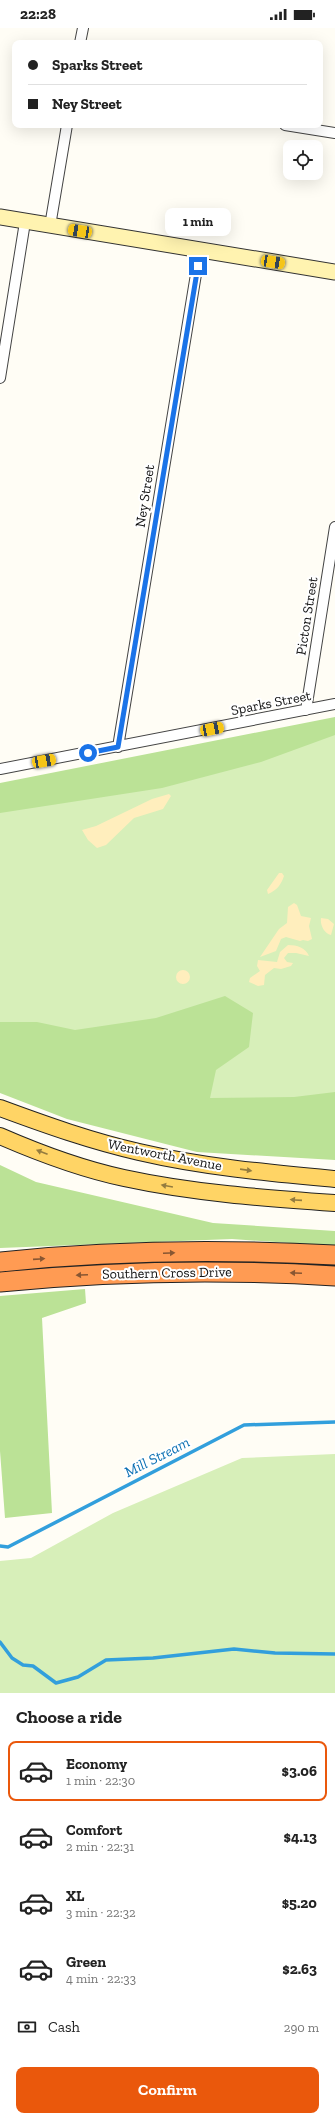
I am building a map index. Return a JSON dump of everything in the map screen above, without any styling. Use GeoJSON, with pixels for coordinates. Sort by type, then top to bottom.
{"type":"FeatureCollection","features":[{"type":"Feature","properties":{"kind":"highway","name":"Southern Cross Drive"},"geometry":{"type":"LineString","coordinates":[[0,1262],[110,1254],[221,1251],[335,1255]]}},
{"type":"Feature","properties":{"kind":"highway","name":"Southern Cross Drive"},"geometry":{"type":"LineString","coordinates":[[0,1282],[60,1276],[170,1271],[276,1272],[335,1276]]}},
{"type":"Feature","properties":{"kind":"main road"},"geometry":{"type":"LineString","coordinates":[[0,217],[335,272]]}},
{"type":"Feature","properties":{"kind":"main road","name":"Wentworth Avenue"},"geometry":{"type":"LineString","coordinates":[[0,1108],[44,1125],[139,1152],[182,1161],[335,1179]]}},
{"type":"Feature","properties":{"kind":"main road","name":"Wentworth Avenue"},"geometry":{"type":"LineString","coordinates":[[0,1136],[54,1157],[123,1178],[189,1190],[261,1198],[335,1203]]}},
{"type":"Feature","properties":{"kind":"street"},"geometry":{"type":"LineString","coordinates":[[80,40],[82,28]]}},
{"type":"Feature","properties":{"kind":"street"},"geometry":{"type":"LineString","coordinates":[[50,226],[66,128]]}},
{"type":"Feature","properties":{"kind":"street"},"geometry":{"type":"LineString","coordinates":[[304,128],[335,133]]}},
{"type":"Feature","properties":{"kind":"street"},"geometry":{"type":"LineString","coordinates":[[0,378],[25,222]]}},
{"type":"Feature","properties":{"kind":"street","name":"Ney Street"},"geometry":{"type":"LineString","coordinates":[[118,747],[200,250]]}},
{"type":"Feature","properties":{"kind":"street","name":"Picton Street"},"geometry":{"type":"LineString","coordinates":[[306,710],[335,527]]}},
{"type":"Feature","properties":{"kind":"street","name":"Sparks Street"},"geometry":{"type":"LineString","coordinates":[[0,769],[335,704]]}},
{"type":"Feature","properties":{"kind":"green space"},"geometry":{"type":"Polygon","coordinates":[[[335,717],[335,735],[261,762],[162,788],[0,813],[0,783],[335,717]]]}},
{"type":"Feature","properties":{"kind":"green space"},"geometry":{"type":"Polygon","coordinates":[[[335,723],[335,1121],[0,1069],[0,788],[335,723]]]}},
{"type":"Feature","properties":{"kind":"green space"},"geometry":{"type":"Polygon","coordinates":[[[225,996],[253,1013],[249,1047],[216,1070],[210,1098],[294,1097],[335,1092],[335,1160],[197,1152],[67,1119],[0,1093],[0,1022],[37,1022],[75,1030],[156,1018],[225,996]]]}},
{"type":"Feature","properties":{"kind":"green space"},"geometry":{"type":"Polygon","coordinates":[[[0,1165],[36,1182],[213,1223],[335,1231],[335,1246],[232,1239],[0,1248],[0,1165]]]}},
{"type":"Feature","properties":{"kind":"green space"},"geometry":{"type":"Polygon","coordinates":[[[85,1289],[86,1303],[42,1318],[52,1513],[5,1518],[0,1451],[0,1296],[85,1289]]]}},
{"type":"Feature","properties":{"kind":"green space"},"geometry":{"type":"Polygon","coordinates":[[[335,1454],[335,1693],[0,1693],[0,1561],[31,1558],[113,1513],[242,1458],[335,1454]]]}},
{"type":"Feature","properties":{"kind":"sand"},"geometry":{"type":"Polygon","coordinates":[[[169,794],[171,796],[163,809],[134,818],[106,845],[97,848],[88,840],[82,830],[96,826],[152,799],[169,794]]]}},
{"type":"Feature","properties":{"kind":"sand"},"geometry":{"type":"Polygon","coordinates":[[[279,873],[282,873],[284,876],[282,882],[274,891],[268,894],[267,890],[279,873]]]}},
{"type":"Feature","properties":{"kind":"sand"},"geometry":{"type":"Polygon","coordinates":[[[294,903],[297,905],[301,916],[311,918],[309,926],[312,939],[308,941],[300,941],[286,937],[281,939],[276,951],[260,957],[279,929],[287,923],[288,907],[294,903]]]}},
{"type":"Feature","properties":{"kind":"sand"},"geometry":{"type":"Polygon","coordinates":[[[321,918],[328,919],[334,924],[331,935],[323,928],[321,918]]]}},
{"type":"Feature","properties":{"kind":"sand"},"geometry":{"type":"Polygon","coordinates":[[[288,945],[301,948],[308,953],[309,956],[288,953],[284,958],[287,962],[293,963],[291,966],[281,969],[274,968],[265,975],[264,985],[258,986],[249,982],[250,978],[260,971],[257,966],[258,960],[277,962],[280,952],[288,945]]]}},
{"type":"Feature","properties":{"kind":"sand"},"geometry":{"type":"Polygon","coordinates":[[[183,970],[188,972],[190,977],[188,982],[183,984],[178,982],[176,977],[178,972],[183,970]]]}},
{"type":"Feature","properties":{"kind":"waterway","name":"Mill Stream"},"geometry":{"type":"LineString","coordinates":[[0,1546],[8,1547],[244,1425],[335,1422]]}},
{"type":"Feature","properties":{"kind":"waterway"},"geometry":{"type":"LineString","coordinates":[[0,1642],[12,1658],[23,1665],[33,1666],[56,1683],[78,1677],[106,1660],[153,1658],[234,1649],[275,1653],[335,1654]]}},
{"type":"Feature","properties":{"kind":"route"},"geometry":{"type":"LineString","coordinates":[[88,753],[118,747],[198,266]]}}]}
